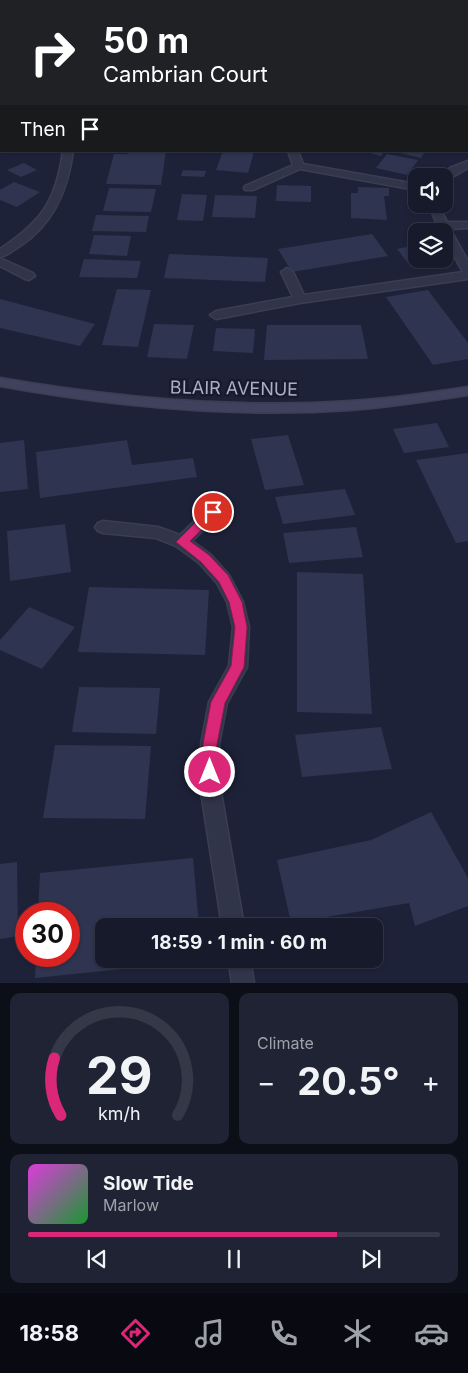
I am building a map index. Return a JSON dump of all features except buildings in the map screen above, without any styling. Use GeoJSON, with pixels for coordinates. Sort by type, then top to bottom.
{"type":"FeatureCollection","features":[{"type":"Feature","properties":{"kind":"street"},"geometry":{"type":"LineString","coordinates":[[0,254],[32,232],[47,216],[65,173],[68,152]]}},
{"type":"Feature","properties":{"kind":"street"},"geometry":{"type":"LineString","coordinates":[[293,152],[299,166]]}},
{"type":"Feature","properties":{"kind":"street"},"geometry":{"type":"LineString","coordinates":[[453,171],[468,164]]}},
{"type":"Feature","properties":{"kind":"street"},"geometry":{"type":"LineString","coordinates":[[249,188],[299,166],[408,186]]}},
{"type":"Feature","properties":{"kind":"street"},"geometry":{"type":"LineString","coordinates":[[453,226],[468,225]]}},
{"type":"Feature","properties":{"kind":"street"},"geometry":{"type":"LineString","coordinates":[[453,244],[468,272]]}},
{"type":"Feature","properties":{"kind":"street"},"geometry":{"type":"LineString","coordinates":[[0,262],[29,276]]}},
{"type":"Feature","properties":{"kind":"street"},"geometry":{"type":"LineString","coordinates":[[287,272],[300,299]]}},
{"type":"Feature","properties":{"kind":"street"},"geometry":{"type":"LineString","coordinates":[[216,315],[300,299],[468,276]]}},
{"type":"Feature","properties":{"kind":"street","name":"BLAIR AVENUE"},"geometry":{"type":"LineString","coordinates":[[0,382],[50,392],[156,404],[284,409],[355,406],[468,391]]}},
{"type":"Feature","properties":{"kind":"street"},"geometry":{"type":"LineString","coordinates":[[182,542],[213,512]]}},
{"type":"Feature","properties":{"kind":"street"},"geometry":{"type":"LineString","coordinates":[[103,527],[158,533],[182,542],[205,559],[224,579],[235,602],[241,627],[238,667],[218,702],[210,744],[210,786],[232,918]]}},
{"type":"Feature","properties":{"kind":"street"},"geometry":{"type":"LineString","coordinates":[[240,968],[243,983]]}},
{"type":"Feature","properties":{"kind":"route"},"geometry":{"type":"LineString","coordinates":[[210,772],[210,744],[218,702],[238,667],[241,627],[235,602],[224,579],[205,559],[182,542],[213,512]]}}]}
